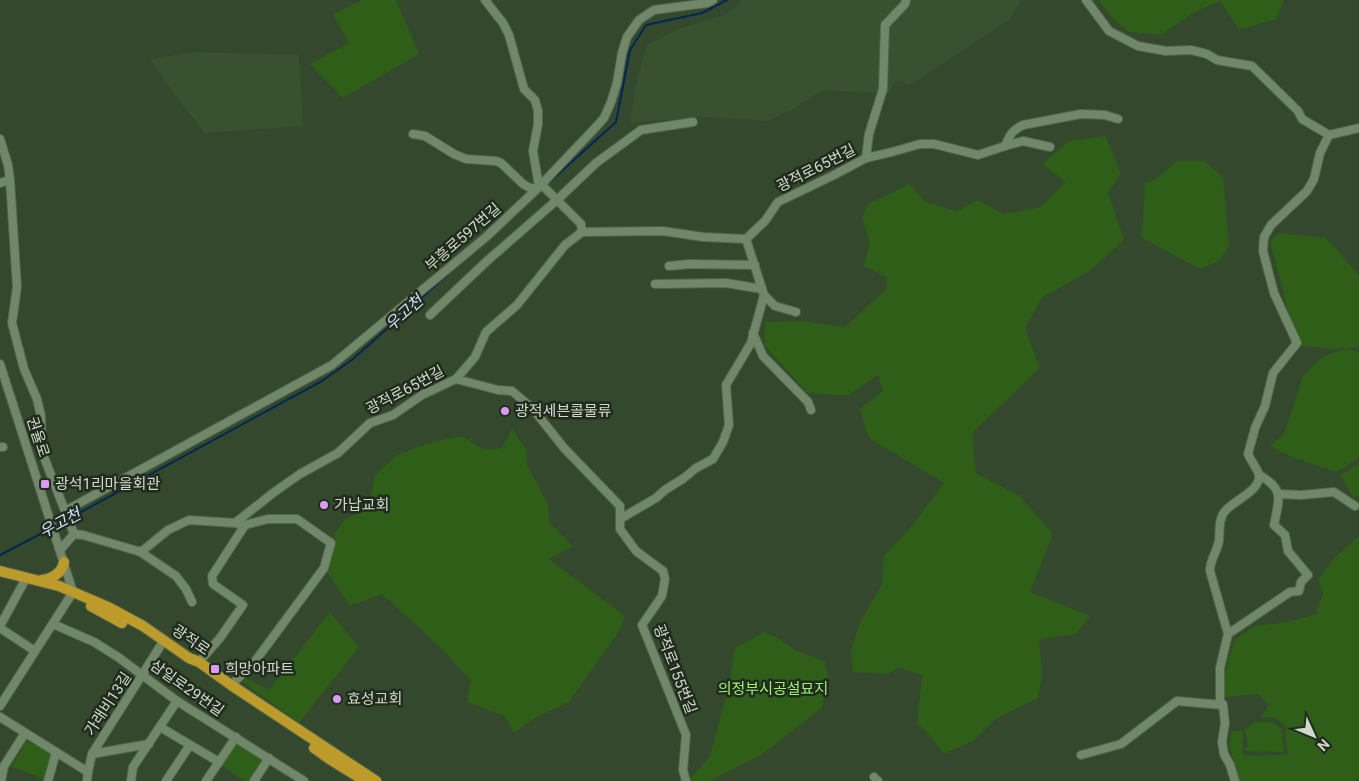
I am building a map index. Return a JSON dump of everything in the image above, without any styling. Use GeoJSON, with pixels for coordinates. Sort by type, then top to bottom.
{"type":"FeatureCollection","features":[{"type":"Feature","properties":{"kind":"main road"},"geometry":{"type":"LineString","coordinates":[[37,580],[44,580],[60,572],[64,562]]}},
{"type":"Feature","properties":{"kind":"main road","name":"광적로"},"geometry":{"type":"LineString","coordinates":[[0,571],[59,586],[161,645],[331,760],[366,781]]}},
{"type":"Feature","properties":{"kind":"main road","name":"광적로"},"geometry":{"type":"LineString","coordinates":[[0,576],[72,594],[108,606],[143,626],[189,658],[199,662],[376,781]]}},
{"type":"Feature","properties":{"kind":"main road"},"geometry":{"type":"LineString","coordinates":[[351,772],[358,781]]}},
{"type":"Feature","properties":{"kind":"street"},"geometry":{"type":"LineString","coordinates":[[485,0],[506,29],[524,89],[534,100],[538,111],[538,124],[533,151],[538,181],[541,187],[581,224],[582,232],[663,231],[703,237],[746,239],[763,292],[775,306],[796,312]]}},
{"type":"Feature","properties":{"kind":"street","name":"부흥로597번길"},"geometry":{"type":"LineString","coordinates":[[65,514],[332,365],[486,237],[541,187],[604,118],[617,82],[627,37],[639,20],[654,10],[708,3],[713,0]]}},
{"type":"Feature","properties":{"kind":"street"},"geometry":{"type":"LineString","coordinates":[[866,158],[869,134],[883,89],[885,25],[905,4],[906,0]]}},
{"type":"Feature","properties":{"kind":"street"},"geometry":{"type":"LineString","coordinates":[[1086,0],[1109,32],[1138,46],[1166,51],[1191,50],[1207,54],[1216,60],[1252,66],[1298,111],[1302,119],[1329,135],[1359,128]]}},
{"type":"Feature","properties":{"kind":"street"},"geometry":{"type":"LineString","coordinates":[[1005,146],[1015,129],[1023,125],[1081,114],[1118,119]]}},
{"type":"Feature","properties":{"kind":"street"},"geometry":{"type":"LineString","coordinates":[[430,315],[486,260],[596,163],[641,130],[694,122]]}},
{"type":"Feature","properties":{"kind":"street"},"geometry":{"type":"LineString","coordinates":[[413,134],[425,136],[454,154],[466,159],[496,161],[523,184],[530,188],[541,187]]}},
{"type":"Feature","properties":{"kind":"street"},"geometry":{"type":"LineString","coordinates":[[1228,634],[1290,592],[1299,591],[1301,582],[1308,575],[1288,551],[1285,535],[1274,525],[1279,494],[1270,481],[1259,475],[1248,454],[1255,428],[1265,406],[1273,373],[1296,343],[1274,293],[1263,251],[1264,237],[1271,226],[1307,192],[1314,179],[1320,152],[1329,135]]}},
{"type":"Feature","properties":{"kind":"street"},"geometry":{"type":"LineString","coordinates":[[0,139],[8,165],[10,180],[17,287],[12,323],[24,369],[37,399],[41,416],[42,452],[65,514],[73,531],[139,551],[176,576],[192,602]]}},
{"type":"Feature","properties":{"kind":"street"},"geometry":{"type":"LineString","coordinates":[[1005,146],[1023,141],[1050,147]]}},
{"type":"Feature","properties":{"kind":"street","name":"광적로65번길"},"geometry":{"type":"LineString","coordinates":[[746,239],[765,221],[778,202],[866,158],[920,144],[934,144],[978,155],[1005,146]]}},
{"type":"Feature","properties":{"kind":"street"},"geometry":{"type":"LineString","coordinates":[[0,183],[10,180]]}},
{"type":"Feature","properties":{"kind":"street","name":"광적로65번길"},"geometry":{"type":"LineString","coordinates":[[235,523],[300,474],[338,453],[370,423],[393,415],[422,396],[456,378],[475,358],[486,332],[517,305],[566,245],[582,232]]}},
{"type":"Feature","properties":{"kind":"street"},"geometry":{"type":"LineString","coordinates":[[669,266],[690,264],[755,265]]}},
{"type":"Feature","properties":{"kind":"street"},"geometry":{"type":"LineString","coordinates":[[655,284],[726,283],[763,292]]}},
{"type":"Feature","properties":{"kind":"street"},"geometry":{"type":"LineString","coordinates":[[620,519],[656,498],[696,468],[713,459],[729,424],[726,385],[751,343],[763,292]]}},
{"type":"Feature","properties":{"kind":"street"},"geometry":{"type":"LineString","coordinates":[[753,333],[763,356],[808,402],[810,410]]}},
{"type":"Feature","properties":{"kind":"street","name":"권율로"},"geometry":{"type":"LineString","coordinates":[[0,364],[58,546]]}},
{"type":"Feature","properties":{"kind":"street","name":"광적로155번길"},"geometry":{"type":"LineString","coordinates":[[456,378],[498,390],[512,391],[533,409],[564,448],[620,506],[620,529],[636,551],[663,571],[665,580],[662,596],[642,625],[686,735],[683,770],[686,781]]}},
{"type":"Feature","properties":{"kind":"street"},"geometry":{"type":"LineString","coordinates":[[1235,781],[1224,754],[1222,742],[1225,723],[1223,705],[1220,700],[1220,668],[1228,634],[1210,571],[1210,562],[1218,544],[1221,518],[1224,512],[1253,490],[1258,482],[1259,475]]}},
{"type":"Feature","properties":{"kind":"street"},"geometry":{"type":"LineString","coordinates":[[1279,494],[1301,495],[1334,492],[1355,506]]}},
{"type":"Feature","properties":{"kind":"street"},"geometry":{"type":"LineString","coordinates":[[139,551],[141,552],[168,530],[190,520],[245,525],[268,519],[297,519],[331,543],[324,568],[253,664],[231,685]]}},
{"type":"Feature","properties":{"kind":"street"},"geometry":{"type":"LineString","coordinates":[[199,662],[220,638],[244,605],[213,584],[212,576],[245,525]]}},
{"type":"Feature","properties":{"kind":"street"},"geometry":{"type":"LineString","coordinates":[[0,706],[72,594],[58,546],[73,531]]}},
{"type":"Feature","properties":{"kind":"street"},"geometry":{"type":"LineString","coordinates":[[24,582],[0,627],[35,651]]}},
{"type":"Feature","properties":{"kind":"street","name":"삼일로29번길"},"geometry":{"type":"LineString","coordinates":[[53,624],[94,642],[118,656],[177,700],[304,781]]}},
{"type":"Feature","properties":{"kind":"street","name":"가래비13길"},"geometry":{"type":"LineString","coordinates":[[88,781],[92,754],[161,645]]}},
{"type":"Feature","properties":{"kind":"street"},"geometry":{"type":"LineString","coordinates":[[131,781],[133,767],[177,700]]}},
{"type":"Feature","properties":{"kind":"street"},"geometry":{"type":"LineString","coordinates":[[1081,755],[1121,744],[1177,701],[1223,705]]}},
{"type":"Feature","properties":{"kind":"street"},"geometry":{"type":"LineString","coordinates":[[0,717],[88,772]]}},
{"type":"Feature","properties":{"kind":"street"},"geometry":{"type":"LineString","coordinates":[[160,727],[218,762]]}},
{"type":"Feature","properties":{"kind":"street"},"geometry":{"type":"LineString","coordinates":[[1,781],[4,766],[25,733]]}},
{"type":"Feature","properties":{"kind":"street"},"geometry":{"type":"LineString","coordinates":[[206,781],[236,737]]}},
{"type":"Feature","properties":{"kind":"street"},"geometry":{"type":"LineString","coordinates":[[92,754],[148,744]]}},
{"type":"Feature","properties":{"kind":"street"},"geometry":{"type":"LineString","coordinates":[[166,781],[190,745]]}},
{"type":"Feature","properties":{"kind":"street"},"geometry":{"type":"LineString","coordinates":[[48,781],[56,752]]}},
{"type":"Feature","properties":{"kind":"street"},"geometry":{"type":"LineString","coordinates":[[254,781],[269,758]]}},
{"type":"Feature","properties":{"kind":"shaded area"},"geometry":{"type":"Polygon","coordinates":[[[742,0],[1022,0],[1009,20],[909,86],[897,80],[889,92],[871,93],[823,90],[795,108],[767,121],[704,117],[630,123],[635,88],[647,45],[678,29],[727,14],[742,0]]]}},
{"type":"Feature","properties":{"kind":"shaded area"},"geometry":{"type":"Polygon","coordinates":[[[195,52],[299,55],[303,126],[205,133],[177,98],[150,59],[195,52]]]}},
{"type":"Feature","properties":{"kind":"green space"},"geometry":{"type":"Polygon","coordinates":[[[362,0],[396,0],[419,54],[343,98],[310,64],[349,43],[333,14],[362,0]]]}},
{"type":"Feature","properties":{"kind":"green space"},"geometry":{"type":"Polygon","coordinates":[[[1098,0],[1284,0],[1276,19],[1239,30],[1220,1],[1195,12],[1161,35],[1129,32],[1114,20],[1098,0]]]}},
{"type":"Feature","properties":{"kind":"green space"},"geometry":{"type":"Polygon","coordinates":[[[1106,136],[1121,174],[1108,192],[1124,240],[1091,270],[1042,298],[1025,328],[1040,368],[972,433],[976,473],[1020,496],[1053,534],[1030,592],[1090,616],[1076,634],[1039,639],[1042,675],[1038,698],[997,718],[973,741],[944,754],[926,731],[917,724],[922,675],[898,667],[888,674],[853,672],[851,652],[859,624],[882,584],[884,556],[911,527],[944,483],[869,438],[859,409],[883,391],[878,375],[848,396],[808,393],[764,345],[765,322],[802,321],[845,327],[887,288],[887,278],[864,266],[870,242],[862,218],[868,204],[910,184],[925,202],[957,211],[977,200],[1004,214],[1041,207],[1066,182],[1042,164],[1069,141],[1106,136]]]}},
{"type":"Feature","properties":{"kind":"green space"},"geometry":{"type":"Polygon","coordinates":[[[1177,161],[1204,161],[1223,177],[1229,246],[1219,261],[1200,269],[1142,238],[1145,183],[1156,179],[1177,161]]]}},
{"type":"Feature","properties":{"kind":"green space"},"geometry":{"type":"Polygon","coordinates":[[[1279,233],[1326,238],[1359,275],[1359,347],[1334,349],[1302,346],[1287,308],[1270,241],[1279,233]]]}},
{"type":"Feature","properties":{"kind":"green space"},"geometry":{"type":"Polygon","coordinates":[[[1344,349],[1359,352],[1359,458],[1336,472],[1292,457],[1270,446],[1284,434],[1303,376],[1322,357],[1344,349]]]}},
{"type":"Feature","properties":{"kind":"green space"},"geometry":{"type":"Polygon","coordinates":[[[512,429],[527,450],[527,465],[548,504],[549,522],[573,546],[549,559],[625,616],[618,633],[569,702],[535,718],[514,733],[505,716],[467,702],[471,681],[443,650],[382,594],[350,606],[327,572],[331,539],[344,520],[369,507],[375,475],[397,455],[429,443],[462,436],[485,450],[502,448],[512,429]]]}},
{"type":"Feature","properties":{"kind":"green space"},"geometry":{"type":"Polygon","coordinates":[[[1359,463],[1359,496],[1354,498],[1340,475],[1359,463]]]}},
{"type":"Feature","properties":{"kind":"green space"},"geometry":{"type":"Polygon","coordinates":[[[1359,536],[1359,779],[1352,781],[1239,781],[1229,745],[1231,731],[1243,731],[1243,755],[1288,754],[1286,727],[1274,717],[1260,718],[1269,705],[1258,694],[1225,697],[1224,677],[1234,640],[1255,626],[1287,622],[1316,614],[1323,593],[1318,580],[1332,560],[1359,536]]]}},
{"type":"Feature","properties":{"kind":"green space"},"geometry":{"type":"Polygon","coordinates":[[[330,612],[359,647],[299,723],[243,682],[246,678],[269,690],[330,612]]]}},
{"type":"Feature","properties":{"kind":"green space","name":"의정부시공설묘지"},"geometry":{"type":"Polygon","coordinates":[[[764,632],[776,637],[795,650],[825,662],[828,678],[822,708],[761,755],[710,781],[690,781],[710,756],[729,685],[735,648],[764,632]]]}},
{"type":"Feature","properties":{"kind":"green space"},"geometry":{"type":"Polygon","coordinates":[[[1255,722],[1273,722],[1282,729],[1284,752],[1245,751],[1248,744],[1245,729],[1255,722]]]}},
{"type":"Feature","properties":{"kind":"green space"},"geometry":{"type":"Polygon","coordinates":[[[25,741],[51,754],[44,779],[10,766],[20,753],[25,741]]]}},
{"type":"Feature","properties":{"kind":"green space"},"geometry":{"type":"Polygon","coordinates":[[[236,743],[265,759],[251,781],[245,781],[221,765],[236,743]]]}},
{"type":"Feature","properties":{"kind":"waterway","name":"우고천"},"geometry":{"type":"LineString","coordinates":[[546,185],[616,122],[630,50],[646,25],[702,13],[727,0]]}},
{"type":"Feature","properties":{"kind":"waterway","name":"우고천"},"geometry":{"type":"LineString","coordinates":[[70,518],[322,381],[353,359],[448,274]]}},
{"type":"Feature","properties":{"kind":"waterway","name":"우고천"},"geometry":{"type":"LineString","coordinates":[[54,527],[65,521]]}},
{"type":"Feature","properties":{"kind":"waterway","name":"우고천"},"geometry":{"type":"LineString","coordinates":[[0,555],[50,529]]}},
{"type":"Feature","properties":{"kind":"place","name":"광적세븐콜물류"},"geometry":{"type":"Point","coordinates":[505,411]}},
{"type":"Feature","properties":{"kind":"place","name":"광석1리마을회관"},"geometry":{"type":"Point","coordinates":[45,484]}},
{"type":"Feature","properties":{"kind":"place","name":"가납교회"},"geometry":{"type":"Point","coordinates":[324,505]}},
{"type":"Feature","properties":{"kind":"place","name":"희망아파트"},"geometry":{"type":"Point","coordinates":[215,669]}},
{"type":"Feature","properties":{"kind":"place","name":"효성교회"},"geometry":{"type":"Point","coordinates":[337,699]}}]}
